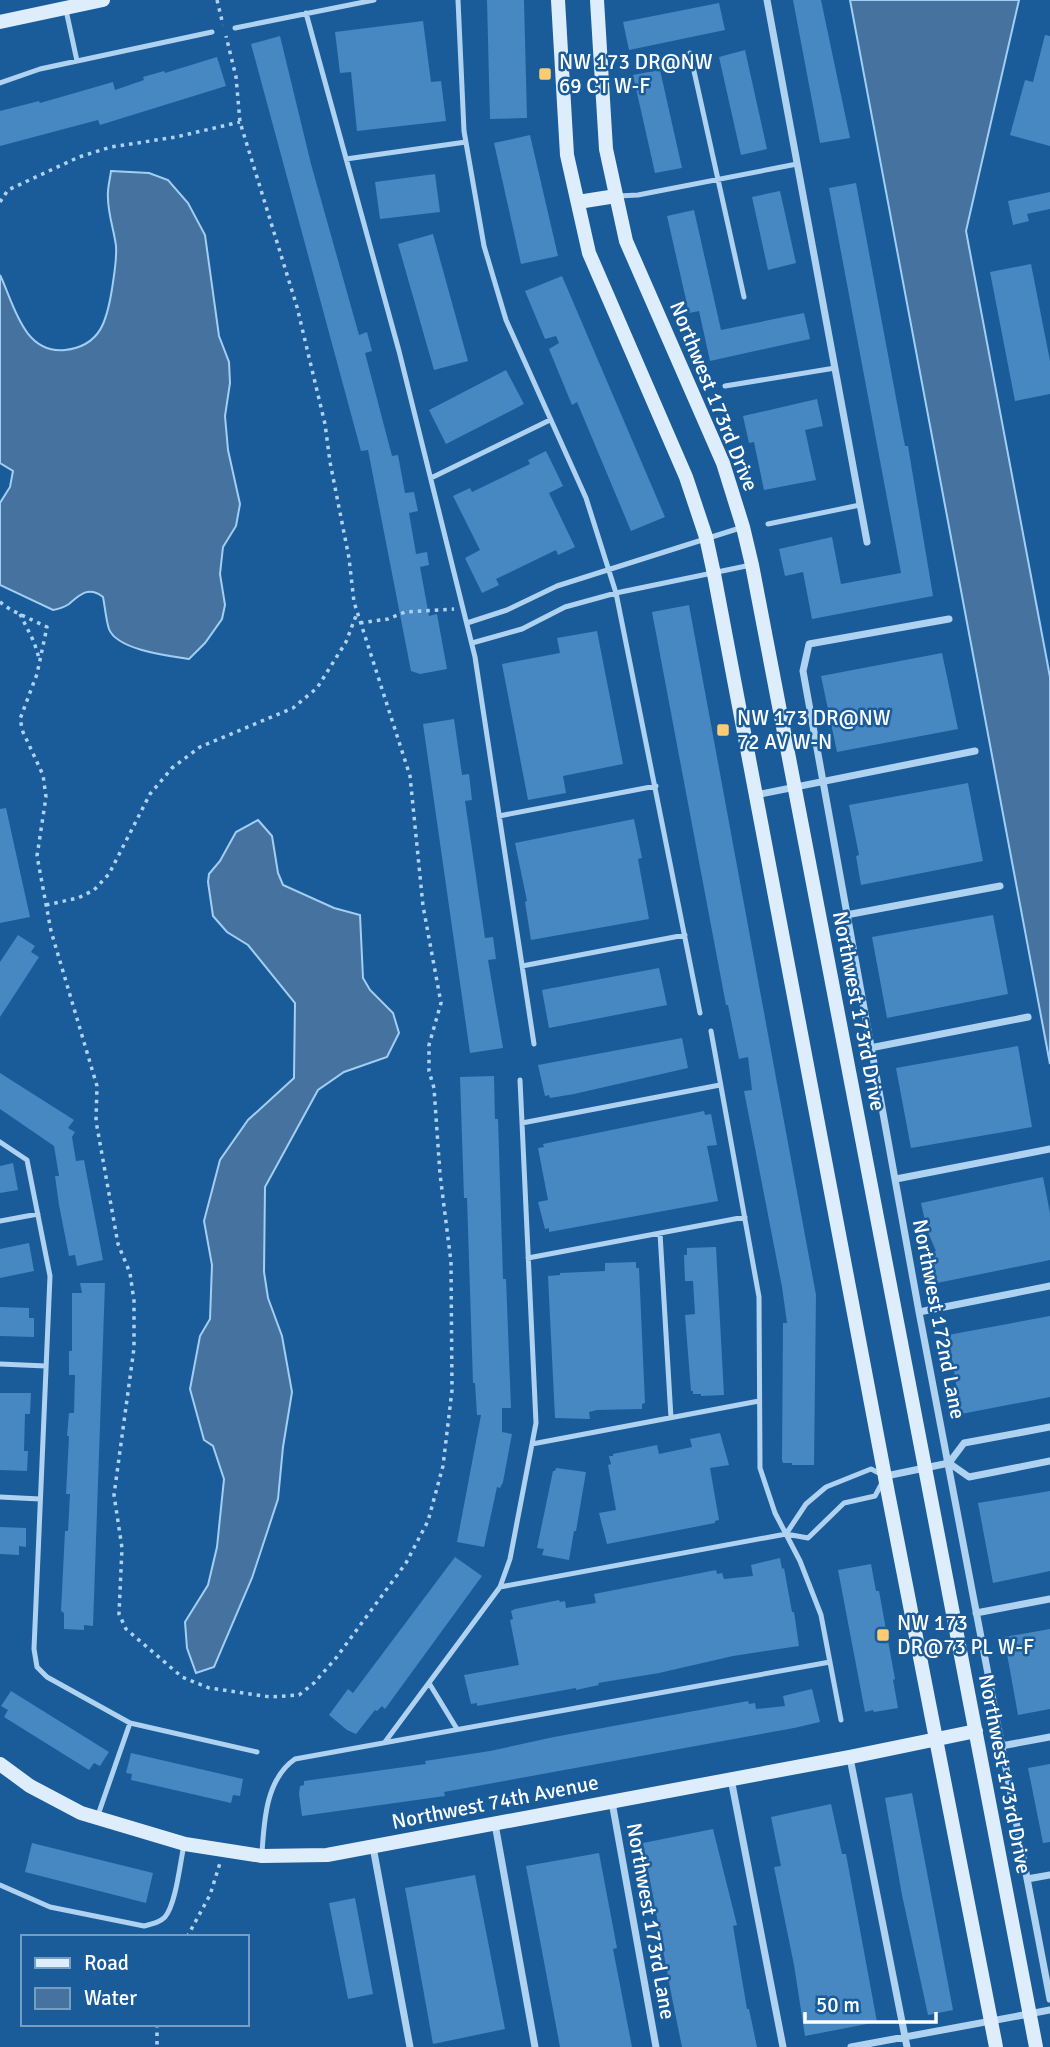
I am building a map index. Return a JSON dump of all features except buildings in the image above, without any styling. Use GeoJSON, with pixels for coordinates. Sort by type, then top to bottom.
{"type":"FeatureCollection","features":[{"type":"Feature","properties":{"kind":"street"},"geometry":{"type":"LineString","coordinates":[[0,22],[103,0]]}},
{"type":"Feature","properties":{"kind":"street"},"geometry":{"type":"LineString","coordinates":[[558,0],[567,155],[589,253],[686,477],[714,574],[996,2047]]}},
{"type":"Feature","properties":{"kind":"street","name":"Northwest 173rd Drive"},"geometry":{"type":"LineString","coordinates":[[597,0],[606,149],[626,241],[723,463],[752,565],[1036,2047]]}},
{"type":"Feature","properties":{"kind":"street"},"geometry":{"type":"LineString","coordinates":[[767,0],[867,542]]}},
{"type":"Feature","properties":{"kind":"street"},"geometry":{"type":"LineString","coordinates":[[578,202],[617,196]]}},
{"type":"Feature","properties":{"kind":"street","name":"Northwest 172nd Lane"},"geometry":{"type":"LineString","coordinates":[[949,619],[810,644],[803,671],[919,1312],[1050,1999]]}},
{"type":"Feature","properties":{"kind":"street"},"geometry":{"type":"LineString","coordinates":[[757,795],[975,751]]}},
{"type":"Feature","properties":{"kind":"street"},"geometry":{"type":"LineString","coordinates":[[846,915],[1000,886]]}},
{"type":"Feature","properties":{"kind":"street"},"geometry":{"type":"LineString","coordinates":[[870,1048],[1028,1017]]}},
{"type":"Feature","properties":{"kind":"street"},"geometry":{"type":"LineString","coordinates":[[896,1179],[1050,1149]]}},
{"type":"Feature","properties":{"kind":"street"},"geometry":{"type":"LineString","coordinates":[[919,1312],[1050,1286]]}},
{"type":"Feature","properties":{"kind":"street"},"geometry":{"type":"LineString","coordinates":[[886,1476],[948,1463],[964,1443],[1050,1427]]}},
{"type":"Feature","properties":{"kind":"street"},"geometry":{"type":"LineString","coordinates":[[948,1463],[970,1476],[1050,1461]]}},
{"type":"Feature","properties":{"kind":"street"},"geometry":{"type":"LineString","coordinates":[[976,1613],[1050,1599]]}},
{"type":"Feature","properties":{"kind":"street","name":"Northwest 74th Avenue"},"geometry":{"type":"LineString","coordinates":[[0,1764],[30,1786],[82,1814],[185,1844],[262,1856],[327,1854],[976,1731]]}},
{"type":"Feature","properties":{"kind":"street"},"geometry":{"type":"LineString","coordinates":[[1001,1746],[1050,1737]]}},
{"type":"Feature","properties":{"kind":"street"},"geometry":{"type":"LineString","coordinates":[[850,1757],[907,2047]]}},
{"type":"Feature","properties":{"kind":"street"},"geometry":{"type":"LineString","coordinates":[[730,1778],[783,2047]]}},
{"type":"Feature","properties":{"kind":"street","name":"Northwest 173rd Lane"},"geometry":{"type":"LineString","coordinates":[[612,1801],[656,2047]]}},
{"type":"Feature","properties":{"kind":"street"},"geometry":{"type":"LineString","coordinates":[[495,1824],[535,2047]]}},
{"type":"Feature","properties":{"kind":"street"},"geometry":{"type":"LineString","coordinates":[[373,1847],[410,2047]]}},
{"type":"Feature","properties":{"kind":"street"},"geometry":{"type":"LineString","coordinates":[[1027,1879],[1050,1875]]}},
{"type":"Feature","properties":{"kind":"street"},"geometry":{"type":"LineString","coordinates":[[851,2047],[1050,2010]]}},
{"type":"Feature","properties":{"kind":"lane"},"geometry":{"type":"LineString","coordinates":[[235,29],[374,0]]}},
{"type":"Feature","properties":{"kind":"lane"},"geometry":{"type":"LineString","coordinates":[[458,0],[466,142],[488,258],[506,320],[586,498],[610,570],[656,786],[699,1013]]}},
{"type":"Feature","properties":{"kind":"lane"},"geometry":{"type":"LineString","coordinates":[[65,8],[77,61]]}},
{"type":"Feature","properties":{"kind":"lane"},"geometry":{"type":"LineString","coordinates":[[306,13],[431,478],[472,643],[534,1044]]}},
{"type":"Feature","properties":{"kind":"lane"},"geometry":{"type":"LineString","coordinates":[[0,83],[40,69],[212,32]]}},
{"type":"Feature","properties":{"kind":"lane"},"geometry":{"type":"LineString","coordinates":[[690,52],[744,297]]}},
{"type":"Feature","properties":{"kind":"lane"},"geometry":{"type":"LineString","coordinates":[[346,159],[466,142]]}},
{"type":"Feature","properties":{"kind":"lane"},"geometry":{"type":"LineString","coordinates":[[617,196],[638,195],[797,164]]}},
{"type":"Feature","properties":{"kind":"lane"},"geometry":{"type":"LineString","coordinates":[[725,386],[835,368]]}},
{"type":"Feature","properties":{"kind":"lane"},"geometry":{"type":"LineString","coordinates":[[431,478],[550,420]]}},
{"type":"Feature","properties":{"kind":"lane"},"geometry":{"type":"LineString","coordinates":[[768,524],[860,505]]}},
{"type":"Feature","properties":{"kind":"lane"},"geometry":{"type":"LineString","coordinates":[[467,623],[507,610],[557,586],[743,527]]}},
{"type":"Feature","properties":{"kind":"lane"},"geometry":{"type":"LineString","coordinates":[[472,643],[522,629],[565,607],[616,593],[752,565]]}},
{"type":"Feature","properties":{"kind":"lane"},"geometry":{"type":"LineString","coordinates":[[499,816],[656,786]]}},
{"type":"Feature","properties":{"kind":"lane"},"geometry":{"type":"LineString","coordinates":[[522,967],[685,935]]}},
{"type":"Feature","properties":{"kind":"lane"},"geometry":{"type":"LineString","coordinates":[[711,1031],[759,1297],[760,1468],[775,1513],[800,1561],[821,1615],[841,1720]]}},
{"type":"Feature","properties":{"kind":"lane"},"geometry":{"type":"LineString","coordinates":[[385,1742],[500,1587],[510,1559],[536,1423],[520,1080]]}},
{"type":"Feature","properties":{"kind":"lane"},"geometry":{"type":"LineString","coordinates":[[522,1123],[720,1085]]}},
{"type":"Feature","properties":{"kind":"lane"},"geometry":{"type":"LineString","coordinates":[[0,1142],[27,1160],[50,1276],[34,1650],[37,1667],[47,1678],[130,1723],[257,1752]]}},
{"type":"Feature","properties":{"kind":"lane"},"geometry":{"type":"LineString","coordinates":[[0,1222],[38,1214]]}},
{"type":"Feature","properties":{"kind":"lane"},"geometry":{"type":"LineString","coordinates":[[528,1258],[745,1217]]}},
{"type":"Feature","properties":{"kind":"lane"},"geometry":{"type":"LineString","coordinates":[[660,1233],[671,1418]]}},
{"type":"Feature","properties":{"kind":"lane"},"geometry":{"type":"LineString","coordinates":[[0,1364],[46,1366]]}},
{"type":"Feature","properties":{"kind":"lane"},"geometry":{"type":"LineString","coordinates":[[532,1444],[759,1401]]}},
{"type":"Feature","properties":{"kind":"lane"},"geometry":{"type":"LineString","coordinates":[[500,1587],[786,1534],[808,1538],[844,1503],[875,1496],[886,1476],[871,1469],[826,1487],[806,1504],[786,1534]]}},
{"type":"Feature","properties":{"kind":"lane"},"geometry":{"type":"LineString","coordinates":[[0,1497],[40,1499]]}},
{"type":"Feature","properties":{"kind":"lane"},"geometry":{"type":"LineString","coordinates":[[262,1856],[268,1803],[283,1767],[295,1759],[830,1661]]}},
{"type":"Feature","properties":{"kind":"lane"},"geometry":{"type":"LineString","coordinates":[[429,1683],[457,1729]]}},
{"type":"Feature","properties":{"kind":"lane"},"geometry":{"type":"LineString","coordinates":[[97,1818],[130,1723]]}},
{"type":"Feature","properties":{"kind":"lane"},"geometry":{"type":"LineString","coordinates":[[0,1885],[50,1908],[144,1926],[155,1924],[164,1918],[170,1909],[185,1844]]}},
{"type":"Feature","properties":{"kind":"path"},"geometry":{"type":"LineString","coordinates":[[0,602],[47,627],[40,660],[20,719],[23,732],[43,775],[46,797],[37,856],[65,980],[97,1086],[96,1121],[118,1244],[130,1273],[134,1301],[134,1348],[114,1496],[122,1548],[119,1615],[126,1629],[182,1677],[209,1688],[271,1697],[299,1695],[314,1683],[336,1658],[406,1563],[428,1521],[443,1466],[452,1390],[451,1262],[440,1174],[434,1088],[429,1070],[429,1045],[441,1003],[423,906],[410,776],[357,613],[325,424],[298,307],[240,122],[236,77],[217,0]]}},
{"type":"Feature","properties":{"kind":"path"},"geometry":{"type":"LineString","coordinates":[[0,202],[8,190],[79,157],[111,147],[176,137],[240,122]]}},
{"type":"Feature","properties":{"kind":"path"},"geometry":{"type":"LineString","coordinates":[[360,623],[388,619],[405,612],[464,609]]}},
{"type":"Feature","properties":{"kind":"path"},"geometry":{"type":"LineString","coordinates":[[46,905],[78,898],[94,890],[109,874],[150,794],[172,768],[200,747],[293,708],[317,688],[346,642],[357,613]]}},
{"type":"Feature","properties":{"kind":"path"},"geometry":{"type":"LineString","coordinates":[[20,614],[40,660]]}},
{"type":"Feature","properties":{"kind":"path"},"geometry":{"type":"LineString","coordinates":[[188,1935],[210,1895],[224,1850]]}},
{"type":"Feature","properties":{"kind":"path"},"geometry":{"type":"LineString","coordinates":[[157,2026],[157,2047]]}},
{"type":"Feature","properties":{"kind":"water"},"geometry":{"type":"Polygon","coordinates":[[[850,0],[1019,0],[966,231],[1050,677],[1050,1064],[850,0]]]}},
{"type":"Feature","properties":{"kind":"water"},"geometry":{"type":"Polygon","coordinates":[[[111,171],[149,173],[168,180],[188,203],[205,235],[219,336],[229,362],[230,383],[225,416],[228,450],[240,504],[236,526],[223,547],[220,574],[225,605],[222,619],[205,643],[189,659],[145,651],[122,642],[109,629],[103,597],[93,592],[85,593],[67,605],[53,610],[0,585],[0,503],[10,487],[13,471],[0,463],[0,275],[22,325],[39,344],[51,349],[65,350],[77,348],[94,337],[108,311],[116,262],[116,246],[108,204],[111,171]]]}},
{"type":"Feature","properties":{"kind":"water"},"geometry":{"type":"Polygon","coordinates":[[[258,820],[272,836],[278,873],[283,885],[334,908],[360,915],[363,978],[370,990],[393,1013],[399,1033],[387,1057],[344,1072],[318,1090],[265,1187],[264,1272],[268,1298],[282,1336],[292,1392],[278,1499],[252,1578],[214,1667],[196,1673],[187,1648],[185,1622],[208,1585],[217,1547],[224,1479],[213,1446],[204,1440],[190,1389],[200,1336],[210,1319],[212,1265],[204,1221],[220,1160],[248,1120],[294,1078],[295,1003],[248,945],[227,932],[213,916],[208,882],[209,874],[220,861],[236,832],[258,820]]]}},
{"type":"Feature","properties":{"kind":"place","name":"NW 173 DR@NW 69 CT W-F"},"geometry":{"type":"Point","coordinates":[545,74]}},
{"type":"Feature","properties":{"kind":"place","name":"NW 173 DR@NW 72 AV W-N"},"geometry":{"type":"Point","coordinates":[723,730]}},
{"type":"Feature","properties":{"kind":"place","name":"NW 173 DR@73 PL W-F"},"geometry":{"type":"Point","coordinates":[883,1635]}}]}
